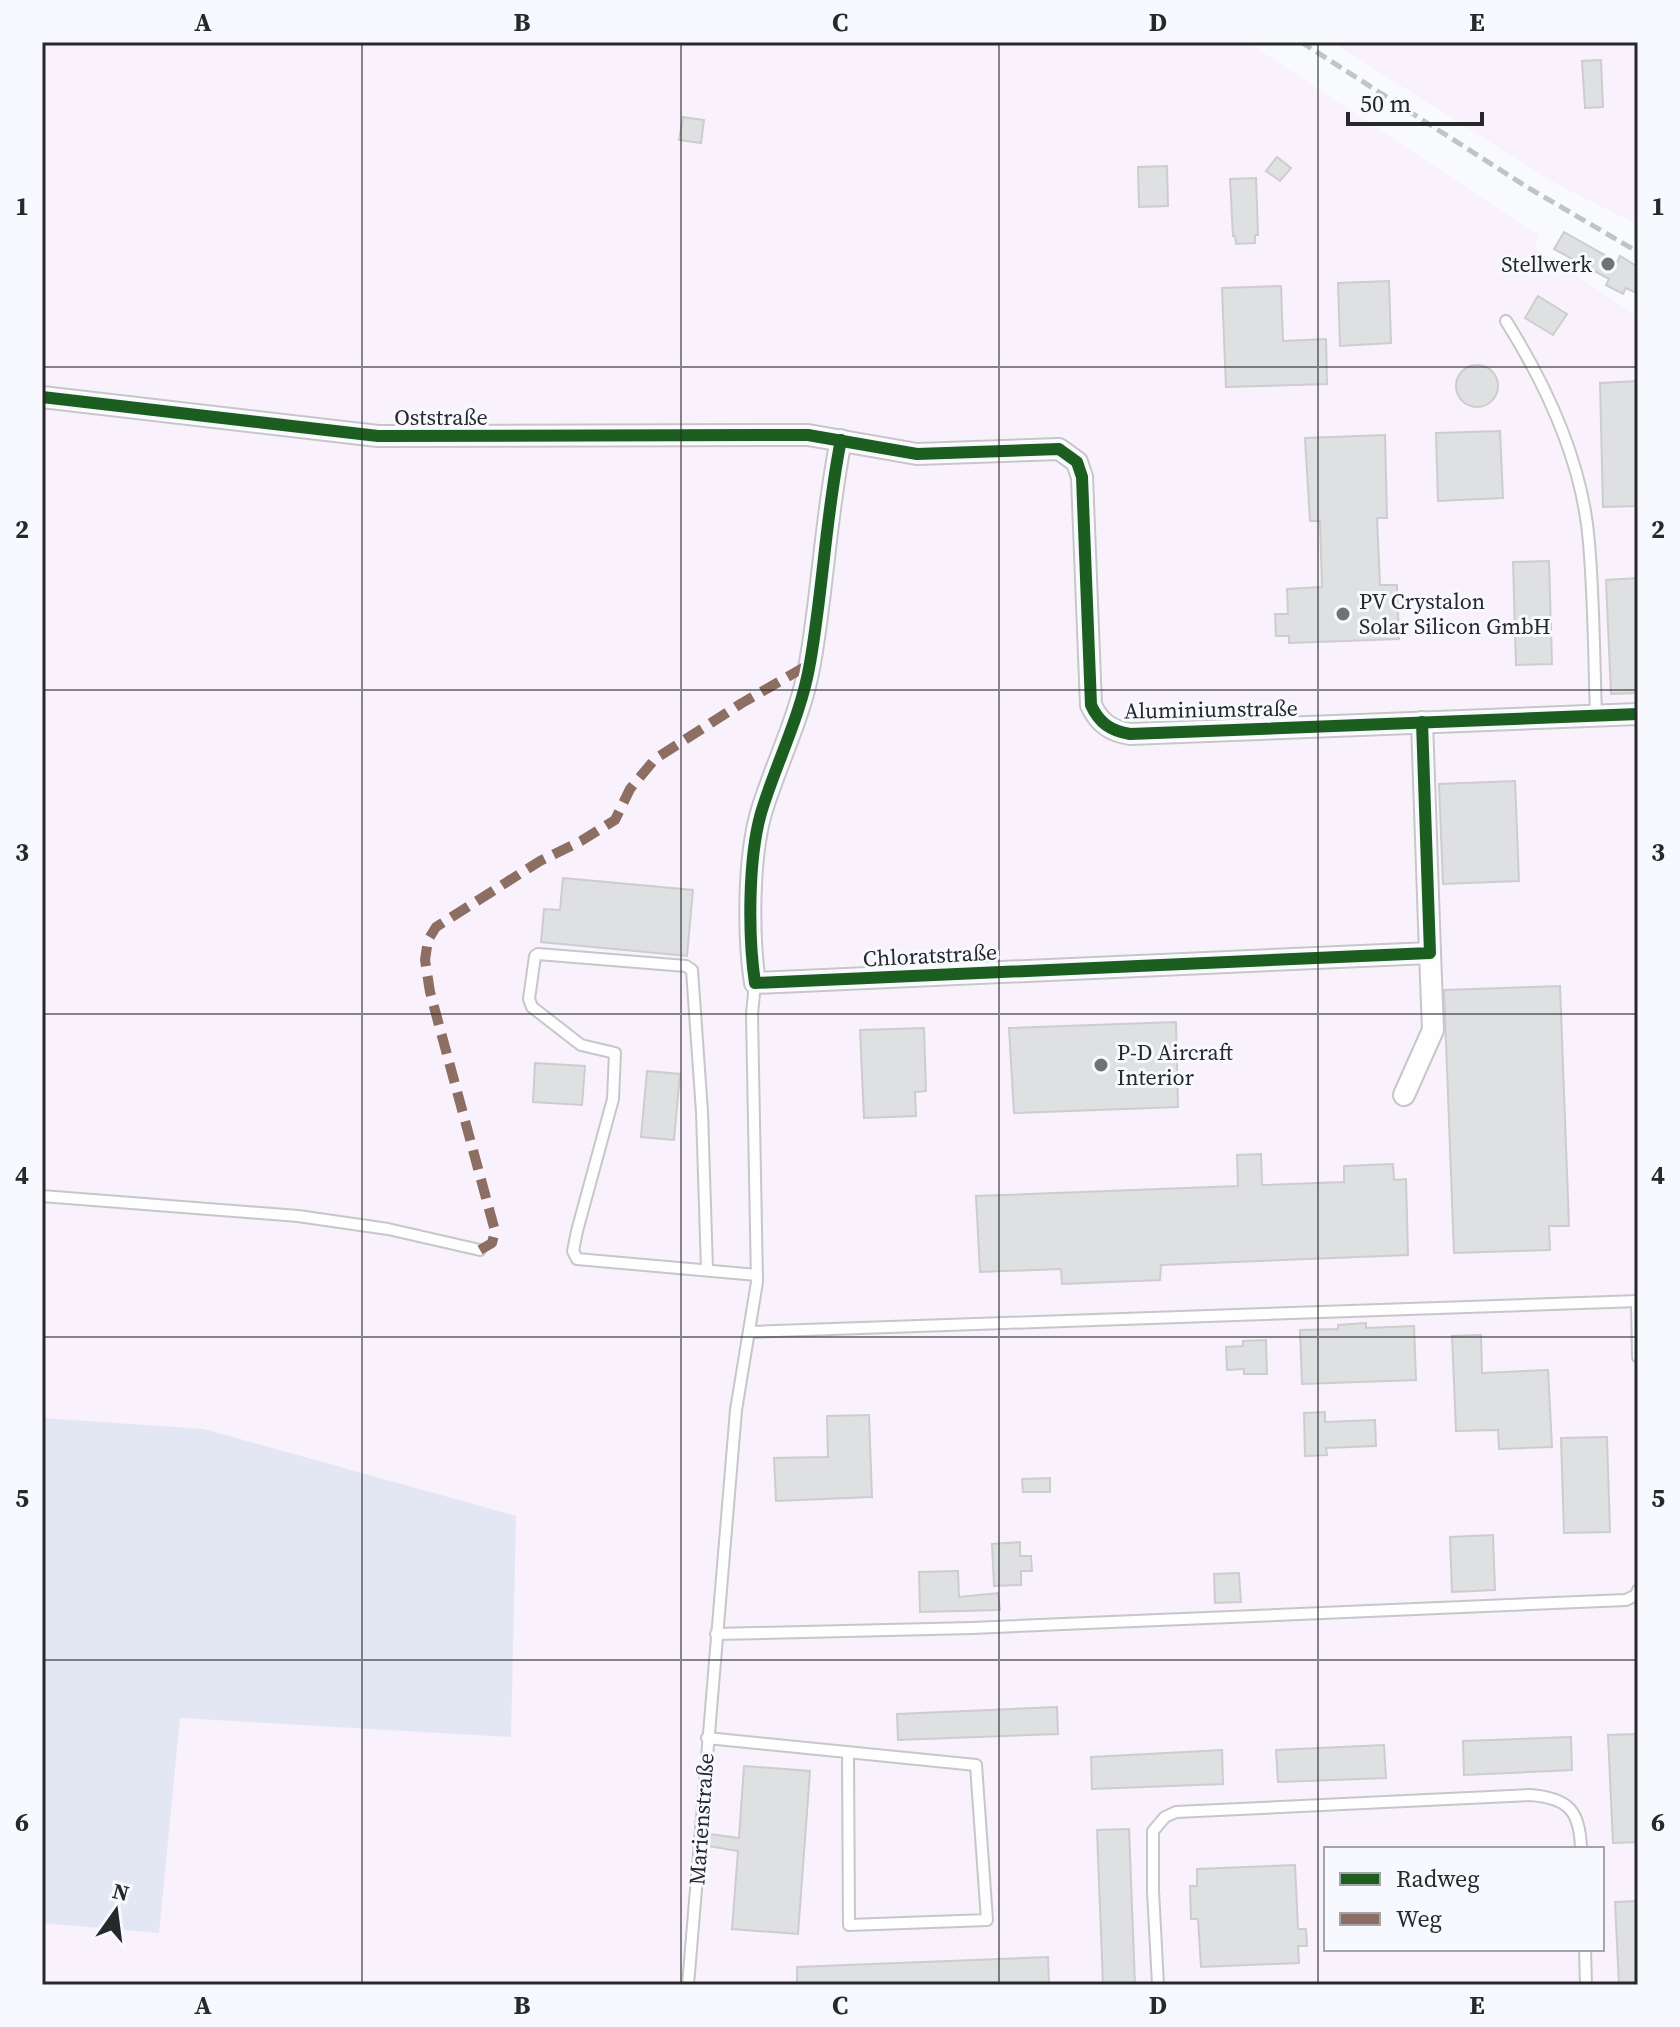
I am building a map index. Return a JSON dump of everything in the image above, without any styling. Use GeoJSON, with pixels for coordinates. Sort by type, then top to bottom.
{"type":"FeatureCollection","features":[{"type":"Feature","properties":{"kind":"street","name":"Oststraße"},"geometry":{"type":"LineString","coordinates":[[42,397],[378,436],[808,435],[841,440]]}},
{"type":"Feature","properties":{"kind":"street","name":"Aluminiumstraße"},"geometry":{"type":"LineString","coordinates":[[841,440],[917,454],[1052,448],[1072,456],[1082,477],[1091,705],[1101,722],[1115,731],[1130,734],[1638,714]]}},
{"type":"Feature","properties":{"kind":"street"},"geometry":{"type":"LineString","coordinates":[[755,983],[752,875],[756,839],[760,815],[800,706],[810,664],[841,440]]}},
{"type":"Feature","properties":{"kind":"street"},"geometry":{"type":"LineString","coordinates":[[1404,1095],[1433,1030],[1422,722]]}},
{"type":"Feature","properties":{"kind":"street","name":"Chloratstraße"},"geometry":{"type":"LineString","coordinates":[[755,983],[1430,953]]}},
{"type":"Feature","properties":{"kind":"lane"},"geometry":{"type":"LineString","coordinates":[[1506,321],[1545,388],[1575,468],[1584,506],[1589,542],[1596,715]]}},
{"type":"Feature","properties":{"kind":"lane"},"geometry":{"type":"LineString","coordinates":[[707,1269],[702,1112],[692,970],[686,966],[538,954],[535,956],[529,999],[532,1007],[581,1045],[615,1053],[613,1099],[577,1231],[573,1251],[577,1259],[757,1275]]}},
{"type":"Feature","properties":{"kind":"lane"},"geometry":{"type":"LineString","coordinates":[[755,983],[752,1014],[757,1275],[736,1410],[716,1634],[972,1628],[1626,1600],[1636,1595],[1638,1590]]}},
{"type":"Feature","properties":{"kind":"lane"},"geometry":{"type":"LineString","coordinates":[[42,1196],[298,1216],[388,1229],[480,1250]]}},
{"type":"Feature","properties":{"kind":"lane"},"geometry":{"type":"LineString","coordinates":[[749,1332],[1638,1301],[1638,1357]]}},
{"type":"Feature","properties":{"kind":"lane","name":"Marienstraße"},"geometry":{"type":"LineString","coordinates":[[688,1985],[716,1634]]}},
{"type":"Feature","properties":{"kind":"lane"},"geometry":{"type":"LineString","coordinates":[[707,1738],[848,1752],[976,1765],[987,1920],[849,1925],[848,1752]]}},
{"type":"Feature","properties":{"kind":"lane"},"geometry":{"type":"LineString","coordinates":[[1158,1985],[1153,1831],[1165,1817],[1176,1812],[1547,1796],[1576,1815],[1581,1827],[1581,1847]]}},
{"type":"Feature","properties":{"kind":"lane"},"geometry":{"type":"LineString","coordinates":[[1585,1951],[1586,1985]]}},
{"type":"Feature","properties":{"kind":"shaded area"},"geometry":{"type":"Polygon","coordinates":[[[42,42],[1247,42],[1539,236],[1534,247],[1638,317],[1638,1985],[42,1985],[42,42]]]}},
{"type":"Feature","properties":{"kind":"shaded area"},"geometry":{"type":"Polygon","coordinates":[[[1332,42],[1638,42],[1638,225],[1553,182],[1332,42]]]}},
{"type":"Feature","properties":{"kind":"shaded area"},"geometry":{"type":"Polygon","coordinates":[[[42,1418],[204,1429],[516,1516],[511,1737],[180,1718],[159,1933],[42,1923],[42,1418]]]}},
{"type":"Feature","properties":{"kind":"building"},"geometry":{"type":"Polygon","coordinates":[[[1601,60],[1603,107],[1585,108],[1582,61],[1601,60]]]}},
{"type":"Feature","properties":{"kind":"building"},"geometry":{"type":"Polygon","coordinates":[[[683,117],[704,120],[701,143],[679,140],[683,117]]]}},
{"type":"Feature","properties":{"kind":"building"},"geometry":{"type":"Polygon","coordinates":[[[1277,157],[1291,168],[1280,181],[1266,171],[1277,157]]]}},
{"type":"Feature","properties":{"kind":"building"},"geometry":{"type":"Polygon","coordinates":[[[1167,166],[1168,206],[1139,207],[1138,167],[1167,166]]]}},
{"type":"Feature","properties":{"kind":"building"},"geometry":{"type":"Polygon","coordinates":[[[1256,178],[1258,235],[1255,235],[1255,243],[1236,244],[1230,179],[1256,178]]]}},
{"type":"Feature","properties":{"kind":"building","name":"Stellwerk"},"geometry":{"type":"Polygon","coordinates":[[[1564,232],[1617,262],[1620,256],[1638,267],[1638,294],[1626,288],[1623,294],[1606,285],[1609,279],[1554,249],[1564,232]]]}},
{"type":"Feature","properties":{"kind":"building"},"geometry":{"type":"Polygon","coordinates":[[[1389,281],[1391,343],[1340,346],[1338,283],[1389,281]]]}},
{"type":"Feature","properties":{"kind":"building"},"geometry":{"type":"Polygon","coordinates":[[[1281,286],[1283,341],[1326,339],[1327,384],[1226,387],[1222,288],[1281,286]]]}},
{"type":"Feature","properties":{"kind":"building"},"geometry":{"type":"Polygon","coordinates":[[[1538,296],[1567,314],[1553,335],[1525,318],[1538,296]]]}},
{"type":"Feature","properties":{"kind":"building"},"geometry":{"type":"Polygon","coordinates":[[[1477,365],[1492,371],[1498,386],[1492,401],[1477,407],[1462,401],[1456,386],[1462,371],[1477,365]]]}},
{"type":"Feature","properties":{"kind":"building"},"geometry":{"type":"Polygon","coordinates":[[[1638,381],[1638,506],[1603,507],[1600,383],[1638,381]]]}},
{"type":"Feature","properties":{"kind":"building"},"geometry":{"type":"Polygon","coordinates":[[[1500,431],[1503,498],[1438,501],[1436,433],[1500,431]]]}},
{"type":"Feature","properties":{"kind":"building"},"geometry":{"type":"Polygon","coordinates":[[[1385,435],[1387,518],[1377,518],[1380,585],[1397,585],[1399,639],[1289,643],[1289,636],[1276,636],[1275,614],[1288,614],[1287,589],[1322,587],[1320,521],[1310,521],[1305,438],[1385,435]]]}},
{"type":"Feature","properties":{"kind":"building"},"geometry":{"type":"Polygon","coordinates":[[[1549,561],[1552,664],[1516,665],[1513,562],[1549,561]]]}},
{"type":"Feature","properties":{"kind":"building"},"geometry":{"type":"Polygon","coordinates":[[[1638,578],[1638,693],[1611,694],[1606,580],[1638,578]]]}},
{"type":"Feature","properties":{"kind":"building"},"geometry":{"type":"Polygon","coordinates":[[[1515,781],[1519,881],[1443,884],[1439,784],[1515,781]]]}},
{"type":"Feature","properties":{"kind":"building"},"geometry":{"type":"Polygon","coordinates":[[[563,878],[693,890],[687,956],[541,942],[544,909],[560,910],[563,878]]]}},
{"type":"Feature","properties":{"kind":"building"},"geometry":{"type":"Polygon","coordinates":[[[1560,986],[1569,1226],[1549,1226],[1550,1250],[1454,1253],[1444,990],[1560,986]]]}},
{"type":"Feature","properties":{"kind":"building"},"geometry":{"type":"Polygon","coordinates":[[[1176,1022],[1178,1107],[1014,1113],[1009,1028],[1176,1022]]]}},
{"type":"Feature","properties":{"kind":"building"},"geometry":{"type":"Polygon","coordinates":[[[924,1028],[926,1091],[915,1092],[916,1116],[864,1118],[860,1030],[924,1028]]]}},
{"type":"Feature","properties":{"kind":"building"},"geometry":{"type":"Polygon","coordinates":[[[535,1063],[585,1066],[582,1105],[533,1102],[535,1063]]]}},
{"type":"Feature","properties":{"kind":"building"},"geometry":{"type":"Polygon","coordinates":[[[647,1071],[680,1074],[674,1140],[641,1137],[647,1071]]]}},
{"type":"Feature","properties":{"kind":"building"},"geometry":{"type":"Polygon","coordinates":[[[1261,1154],[1262,1185],[1344,1182],[1344,1166],[1393,1164],[1394,1180],[1406,1179],[1408,1255],[1161,1265],[1160,1280],[1062,1284],[1061,1269],[980,1272],[976,1196],[1238,1186],[1237,1155],[1261,1154]]]}},
{"type":"Feature","properties":{"kind":"building"},"geometry":{"type":"Polygon","coordinates":[[[1366,1323],[1366,1328],[1414,1326],[1416,1380],[1302,1384],[1300,1330],[1338,1329],[1338,1325],[1366,1323]]]}},
{"type":"Feature","properties":{"kind":"building"},"geometry":{"type":"Polygon","coordinates":[[[1481,1335],[1482,1373],[1548,1370],[1552,1447],[1499,1449],[1498,1430],[1456,1431],[1452,1336],[1481,1335]]]}},
{"type":"Feature","properties":{"kind":"building"},"geometry":{"type":"Polygon","coordinates":[[[1266,1340],[1267,1374],[1244,1374],[1244,1369],[1227,1370],[1226,1347],[1243,1346],[1243,1341],[1266,1340]]]}},
{"type":"Feature","properties":{"kind":"building"},"geometry":{"type":"Polygon","coordinates":[[[1325,1412],[1325,1422],[1375,1420],[1376,1446],[1326,1448],[1327,1455],[1305,1456],[1304,1413],[1325,1412]]]}},
{"type":"Feature","properties":{"kind":"building"},"geometry":{"type":"Polygon","coordinates":[[[869,1415],[872,1497],[776,1501],[774,1458],[828,1457],[827,1416],[869,1415]]]}},
{"type":"Feature","properties":{"kind":"building"},"geometry":{"type":"Polygon","coordinates":[[[1607,1437],[1610,1532],[1564,1533],[1561,1438],[1607,1437]]]}},
{"type":"Feature","properties":{"kind":"building"},"geometry":{"type":"Polygon","coordinates":[[[1050,1478],[1050,1492],[1023,1492],[1022,1479],[1050,1478]]]}},
{"type":"Feature","properties":{"kind":"building"},"geometry":{"type":"Polygon","coordinates":[[[1493,1535],[1495,1590],[1452,1592],[1450,1537],[1493,1535]]]}},
{"type":"Feature","properties":{"kind":"building"},"geometry":{"type":"Polygon","coordinates":[[[1020,1542],[1020,1556],[1031,1556],[1032,1571],[1021,1571],[1021,1585],[994,1586],[992,1544],[1020,1542]]]}},
{"type":"Feature","properties":{"kind":"building"},"geometry":{"type":"Polygon","coordinates":[[[958,1571],[959,1597],[998,1593],[1000,1610],[920,1612],[919,1572],[958,1571]]]}},
{"type":"Feature","properties":{"kind":"building"},"geometry":{"type":"Polygon","coordinates":[[[1239,1573],[1241,1602],[1215,1603],[1214,1574],[1239,1573]]]}},
{"type":"Feature","properties":{"kind":"building"},"geometry":{"type":"Polygon","coordinates":[[[1057,1707],[1058,1734],[898,1740],[897,1714],[1057,1707]]]}},
{"type":"Feature","properties":{"kind":"building"},"geometry":{"type":"Polygon","coordinates":[[[1638,1734],[1638,1842],[1613,1843],[1608,1735],[1638,1734]]]}},
{"type":"Feature","properties":{"kind":"building"},"geometry":{"type":"Polygon","coordinates":[[[1571,1737],[1572,1770],[1464,1775],[1463,1741],[1571,1737]]]}},
{"type":"Feature","properties":{"kind":"building"},"geometry":{"type":"Polygon","coordinates":[[[1384,1745],[1386,1778],[1278,1782],[1276,1750],[1384,1745]]]}},
{"type":"Feature","properties":{"kind":"building"},"geometry":{"type":"Polygon","coordinates":[[[1222,1750],[1223,1784],[1092,1789],[1091,1757],[1222,1750]]]}},
{"type":"Feature","properties":{"kind":"building"},"geometry":{"type":"Polygon","coordinates":[[[744,1766],[810,1771],[798,1934],[732,1929],[738,1851],[708,1846],[709,1834],[739,1838],[744,1766]]]}},
{"type":"Feature","properties":{"kind":"building"},"geometry":{"type":"Polygon","coordinates":[[[1129,1829],[1135,1985],[1103,1985],[1097,1830],[1129,1829]]]}},
{"type":"Feature","properties":{"kind":"building"},"geometry":{"type":"Polygon","coordinates":[[[1295,1865],[1298,1929],[1306,1929],[1307,1946],[1298,1946],[1299,1963],[1201,1967],[1198,1919],[1191,1919],[1190,1886],[1197,1886],[1197,1869],[1295,1865]]]}},
{"type":"Feature","properties":{"kind":"building"},"geometry":{"type":"Polygon","coordinates":[[[1638,1901],[1638,1985],[1619,1985],[1615,1902],[1638,1901]]]}},
{"type":"Feature","properties":{"kind":"building"},"geometry":{"type":"Polygon","coordinates":[[[1048,1957],[1049,1985],[797,1985],[797,1967],[1048,1957]]]}},
{"type":"Feature","properties":{"kind":"railway"},"geometry":{"type":"LineString","coordinates":[[1301,42],[1527,187],[1638,252]]}},
{"type":"Feature","properties":{"kind":"marked path"},"geometry":{"type":"LineString","coordinates":[[480,1250],[492,1243],[495,1231],[430,992],[425,960],[428,940],[436,927],[540,861],[615,820],[630,789],[655,759],[810,664]]}},
{"type":"Feature","properties":{"kind":"cycle path"},"geometry":{"type":"LineString","coordinates":[[42,397],[378,436],[808,435],[917,454],[1059,449],[1077,462],[1082,477],[1091,705],[1098,717],[1117,731],[1130,734],[1638,714]]}},
{"type":"Feature","properties":{"kind":"cycle path"},"geometry":{"type":"LineString","coordinates":[[841,440],[806,683],[757,832],[750,898],[755,983],[1430,953],[1422,722]]}},
{"type":"Feature","properties":{"kind":"place","name":"Stellwerk"},"geometry":{"type":"Point","coordinates":[1608,264]}},
{"type":"Feature","properties":{"kind":"place","name":"PV Crystalon Solar Silicon GmbH"},"geometry":{"type":"Point","coordinates":[1343,614]}},
{"type":"Feature","properties":{"kind":"place","name":"P-D Aircraft Interior"},"geometry":{"type":"Point","coordinates":[1101,1065]}}]}
